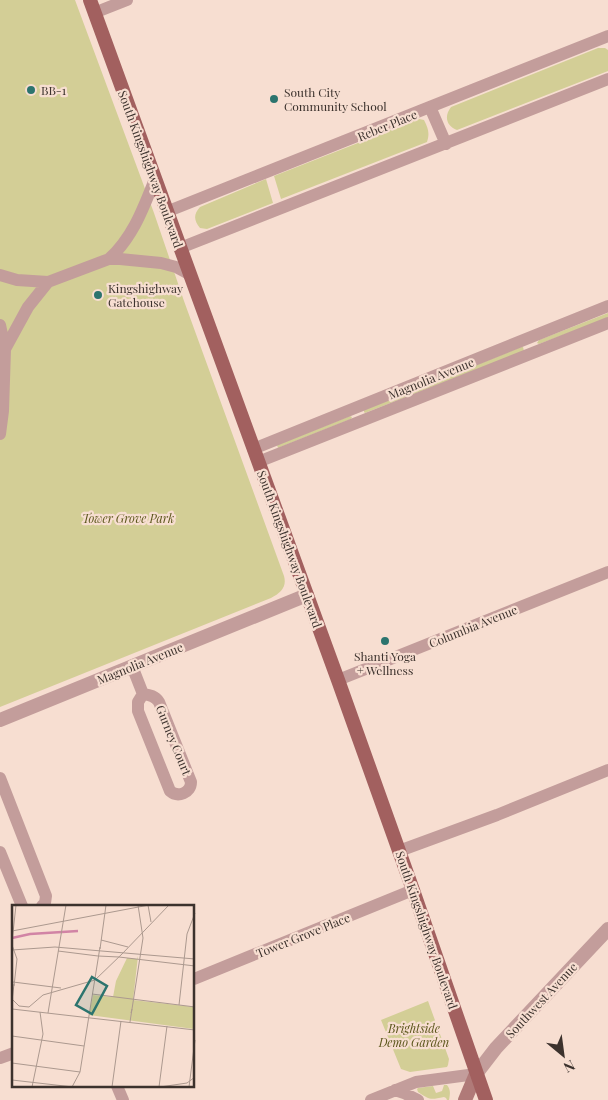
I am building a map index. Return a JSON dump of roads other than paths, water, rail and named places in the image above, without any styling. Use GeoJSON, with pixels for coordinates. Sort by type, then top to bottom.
{"type":"FeatureCollection","features":[{"type":"Feature","properties":{"kind":"main road","name":"South Kingshighway Boulevard"},"geometry":{"type":"LineString","coordinates":[[92,7],[338,680],[486,1100]]}},
{"type":"Feature","properties":{"kind":"main road"},"geometry":{"type":"LineString","coordinates":[[465,1100],[476,1074]]}},
{"type":"Feature","properties":{"kind":"street"},"geometry":{"type":"LineString","coordinates":[[92,7],[127,0]]}},
{"type":"Feature","properties":{"kind":"street","name":"Reber Place"},"geometry":{"type":"LineString","coordinates":[[166,212],[608,36]]}},
{"type":"Feature","properties":{"kind":"street"},"geometry":{"type":"LineString","coordinates":[[180,248],[608,79]]}},
{"type":"Feature","properties":{"kind":"street"},"geometry":{"type":"LineString","coordinates":[[430,107],[446,144]]}},
{"type":"Feature","properties":{"kind":"street"},"geometry":{"type":"LineString","coordinates":[[109,259],[130,236],[155,179]]}},
{"type":"Feature","properties":{"kind":"street"},"geometry":{"type":"LineString","coordinates":[[0,275],[17,280],[48,282],[109,259],[161,263],[176,267],[189,274]]}},
{"type":"Feature","properties":{"kind":"street"},"geometry":{"type":"LineString","coordinates":[[5,349],[28,306],[48,282]]}},
{"type":"Feature","properties":{"kind":"street","name":"Magnolia Avenue"},"geometry":{"type":"LineString","coordinates":[[255,456],[608,306]]}},
{"type":"Feature","properties":{"kind":"street","name":"Magnolia Avenue"},"geometry":{"type":"LineString","coordinates":[[255,456],[533,353],[608,323]]}},
{"type":"Feature","properties":{"kind":"street"},"geometry":{"type":"LineString","coordinates":[[0,324],[5,349],[3,411],[0,434]]}},
{"type":"Feature","properties":{"kind":"street"},"geometry":{"type":"LineString","coordinates":[[528,339],[533,353]]}},
{"type":"Feature","properties":{"kind":"street","name":"Columbia Avenue"},"geometry":{"type":"LineString","coordinates":[[338,680],[608,572]]}},
{"type":"Feature","properties":{"kind":"street","name":"Magnolia Avenue"},"geometry":{"type":"LineString","coordinates":[[0,720],[307,595]]}},
{"type":"Feature","properties":{"kind":"street","name":"Gurney Court"},"geometry":{"type":"LineString","coordinates":[[132,666],[143,694]]}},
{"type":"Feature","properties":{"kind":"street","name":"Gurney Court"},"geometry":{"type":"LineString","coordinates":[[143,694],[157,698],[191,782],[191,787],[188,791],[182,794],[177,795],[170,791],[138,711],[138,702],[143,694]]}},
{"type":"Feature","properties":{"kind":"street"},"geometry":{"type":"LineString","coordinates":[[399,852],[608,770]]}},
{"type":"Feature","properties":{"kind":"street"},"geometry":{"type":"LineString","coordinates":[[0,778],[46,896],[43,905]]}},
{"type":"Feature","properties":{"kind":"street"},"geometry":{"type":"LineString","coordinates":[[0,852],[22,905]]}},
{"type":"Feature","properties":{"kind":"street","name":"Tower Grove Place"},"geometry":{"type":"LineString","coordinates":[[195,980],[413,890]]}},
{"type":"Feature","properties":{"kind":"street","name":"Southwest Avenue"},"geometry":{"type":"LineString","coordinates":[[476,1074],[496,1048],[608,929]]}},
{"type":"Feature","properties":{"kind":"street"},"geometry":{"type":"LineString","coordinates":[[0,1058],[12,1054]]}},
{"type":"Feature","properties":{"kind":"street"},"geometry":{"type":"LineString","coordinates":[[371,1100],[416,1082],[476,1074]]}},
{"type":"Feature","properties":{"kind":"street"},"geometry":{"type":"LineString","coordinates":[[118,1088],[122,1100]]}},
{"type":"Feature","properties":{"kind":"street"},"geometry":{"type":"LineString","coordinates":[[395,1090],[418,1100]]}},
{"type":"Feature","properties":{"kind":"place","name":"BB-1"},"geometry":{"type":"Point","coordinates":[31,90]}},
{"type":"Feature","properties":{"kind":"place","name":"South City Community School"},"geometry":{"type":"Point","coordinates":[274,99]}},
{"type":"Feature","properties":{"kind":"place","name":"Kingshighway Gatehouse"},"geometry":{"type":"Point","coordinates":[98,295]}},
{"type":"Feature","properties":{"kind":"place","name":"Shanti Yoga + Wellness"},"geometry":{"type":"Point","coordinates":[385,641]}},
{"type":"Feature","properties":{"kind":"park label","name":"Tower Grove Park"},"geometry":{"type":"Point","coordinates":[128,518]}},
{"type":"Feature","properties":{"kind":"park label","name":"Brightside Demo Garden"},"geometry":{"type":"Point","coordinates":[414,1035]}}]}
